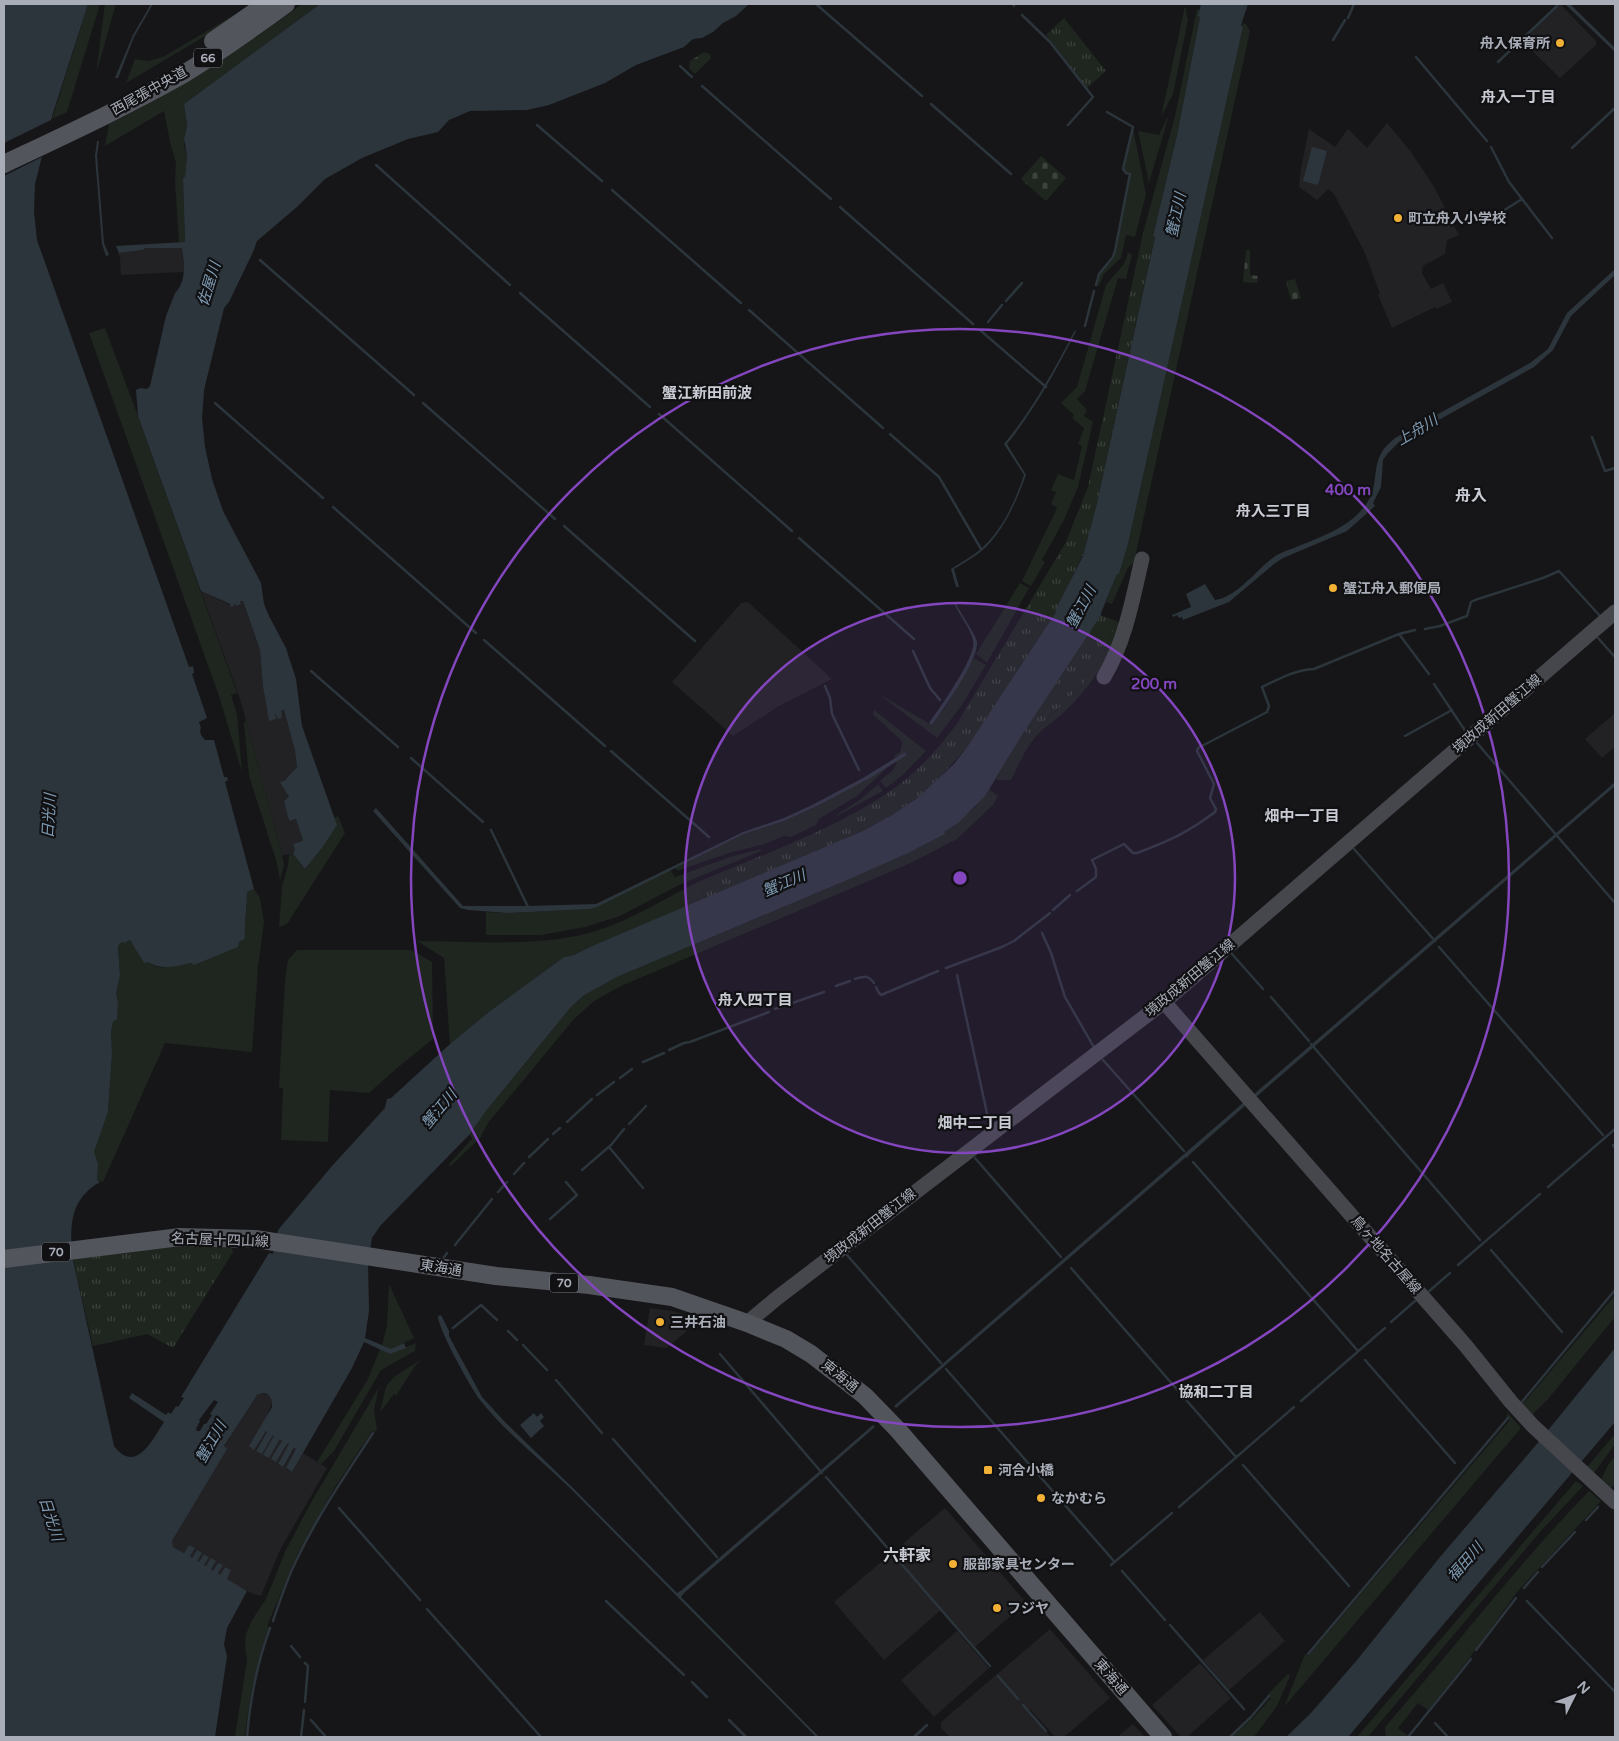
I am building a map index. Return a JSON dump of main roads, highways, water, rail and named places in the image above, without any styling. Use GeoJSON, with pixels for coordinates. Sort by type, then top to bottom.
{"type":"FeatureCollection","features":[{"type":"Feature","properties":{"kind":"main road","name":"西尾張中央道"},"geometry":{"type":"LineString","coordinates":[[4,164],[126,99],[266,4]]}},
{"type":"Feature","properties":{"kind":"main road","name":"西尾張中央道"},"geometry":{"type":"LineString","coordinates":[[4,153],[182,74],[246,33],[286,4]]}},
{"type":"Feature","properties":{"kind":"main road"},"geometry":{"type":"LineString","coordinates":[[1104,677],[1115,658],[1127,627],[1142,559]]}},
{"type":"Feature","properties":{"kind":"main road","name":"境政成新田蟹江線"},"geometry":{"type":"LineString","coordinates":[[747,1323],[777,1298],[1164,1002],[1615,612]]}},
{"type":"Feature","properties":{"kind":"main road","name":"鳥ヶ地名古屋線"},"geometry":{"type":"LineString","coordinates":[[1164,1002],[1460,1340],[1511,1402],[1533,1426],[1615,1502]]}},
{"type":"Feature","properties":{"kind":"main road","name":"名古屋十四山線"},"geometry":{"type":"LineString","coordinates":[[4,1259],[180,1237],[255,1239],[377,1258]]}},
{"type":"Feature","properties":{"kind":"main road","name":"東海通"},"geometry":{"type":"LineString","coordinates":[[377,1258],[496,1276],[589,1285],[672,1297],[747,1323],[786,1339],[811,1354],[865,1396],[898,1430],[1163,1737]]}},
{"type":"Feature","properties":{"kind":"water"},"geometry":{"type":"Polygon","coordinates":[[[4,4],[88,4],[53,113],[35,184],[34,212],[37,240],[189,667],[193,666],[194,673],[192,674],[207,718],[199,722],[201,735],[205,740],[214,740],[224,777],[227,777],[228,780],[225,782],[254,889],[247,892],[245,939],[239,942],[238,947],[194,965],[192,963],[164,967],[148,962],[144,963],[130,940],[122,942],[118,946],[120,975],[116,994],[118,1002],[117,1019],[113,1022],[111,1031],[112,1054],[108,1112],[94,1152],[98,1164],[97,1180],[100,1182],[83,1196],[77,1205],[72,1223],[71,1245],[114,1446],[122,1454],[130,1457],[137,1456],[149,1445],[164,1422],[129,1398],[132,1393],[166,1415],[168,1412],[171,1414],[176,1406],[178,1407],[184,1398],[181,1397],[269,1253],[273,1254],[278,1230],[332,1166],[385,1108],[387,1099],[391,1098],[450,1044],[490,1011],[564,957],[574,955],[865,830],[892,815],[916,799],[954,764],[965,750],[1056,612],[1083,556],[1097,503],[1155,237],[1153,236],[1177,135],[1201,4],[1248,4],[1241,25],[1243,27],[1128,544],[1119,574],[1117,574],[1101,615],[1022,735],[985,796],[958,823],[944,832],[945,834],[906,854],[617,977],[583,996],[571,1007],[486,1111],[470,1134],[380,1226],[372,1238],[368,1263],[369,1311],[365,1338],[391,1349],[404,1343],[406,1348],[390,1354],[364,1342],[352,1368],[292,1472],[286,1468],[296,1449],[294,1448],[283,1467],[278,1464],[289,1444],[287,1444],[276,1462],[271,1459],[282,1441],[280,1439],[269,1458],[263,1455],[273,1435],[262,1454],[256,1451],[266,1431],[254,1450],[249,1446],[272,1407],[269,1395],[264,1393],[257,1395],[224,1446],[227,1449],[172,1541],[173,1547],[184,1553],[189,1545],[195,1548],[190,1556],[192,1558],[197,1550],[202,1553],[197,1561],[199,1562],[204,1554],[209,1557],[204,1565],[206,1566],[211,1558],[216,1561],[211,1569],[213,1571],[218,1563],[223,1565],[218,1573],[220,1575],[225,1567],[231,1570],[227,1579],[247,1591],[227,1628],[224,1644],[227,1656],[215,1737],[4,1737],[4,4]],[[214,1400],[199,1420],[197,1431],[200,1431],[204,1424],[206,1424],[218,1402],[214,1400]]]}},
{"type":"Feature","properties":{"kind":"water"},"geometry":{"type":"Polygon","coordinates":[[[151,4],[153,4],[134,37],[118,78],[115,78],[133,35],[151,4]]]}},
{"type":"Feature","properties":{"kind":"water","name":"佐屋川"},"geometry":{"type":"Polygon","coordinates":[[[320,4],[749,4],[713,32],[702,38],[693,39],[684,47],[636,65],[605,83],[549,105],[527,110],[470,111],[449,120],[438,132],[408,139],[362,158],[325,179],[298,206],[257,241],[229,302],[224,308],[204,390],[202,418],[205,447],[212,479],[223,511],[261,583],[264,604],[286,648],[296,679],[302,726],[337,825],[305,869],[293,854],[295,849],[293,844],[303,841],[296,819],[289,821],[284,801],[289,797],[280,782],[284,781],[297,767],[295,751],[284,710],[281,711],[282,718],[278,719],[275,713],[276,719],[269,721],[263,687],[260,650],[243,601],[240,601],[241,604],[236,606],[234,603],[234,606],[231,607],[230,604],[201,591],[138,416],[136,390],[140,388],[147,389],[150,386],[166,316],[183,277],[182,248],[144,248],[143,250],[119,253],[116,246],[185,242],[183,178],[185,177],[187,155],[184,139],[187,125],[184,104],[320,4]]]}},
{"type":"Feature","properties":{"kind":"water"},"geometry":{"type":"Polygon","coordinates":[[[1565,4],[1570,4],[1615,48],[1615,52],[1565,4]]]}},
{"type":"Feature","properties":{"kind":"water"},"geometry":{"type":"Polygon","coordinates":[[[97,141],[99,141],[97,156],[104,243],[109,255],[106,256],[102,244],[95,156],[97,141]]]}},
{"type":"Feature","properties":{"kind":"water"},"geometry":{"type":"Polygon","coordinates":[[[1312,147],[1327,151],[1318,185],[1303,181],[1312,147]]]}},
{"type":"Feature","properties":{"kind":"water","name":"上舟川"},"geometry":{"type":"Polygon","coordinates":[[[1615,269],[1615,275],[1571,316],[1553,350],[1534,367],[1399,442],[1383,460],[1381,487],[1373,503],[1375,506],[1347,531],[1283,558],[1229,602],[1183,620],[1182,617],[1179,618],[1177,615],[1173,617],[1172,615],[1191,607],[1186,594],[1205,584],[1215,600],[1230,595],[1275,556],[1323,536],[1350,521],[1370,499],[1379,459],[1383,450],[1395,438],[1530,363],[1548,349],[1567,313],[1615,269]]]}},
{"type":"Feature","properties":{"kind":"water"},"geometry":{"type":"Polygon","coordinates":[[[1075,330],[1044,389],[1027,417],[1007,444],[1026,475],[1014,504],[1005,522],[986,547],[954,569],[959,587],[956,587],[951,569],[986,544],[1009,512],[1024,475],[1004,444],[1034,403],[1075,330]]]}},
{"type":"Feature","properties":{"kind":"water"},"geometry":{"type":"Polygon","coordinates":[[[956,604],[976,639],[976,650],[967,672],[932,725],[929,723],[957,682],[973,647],[972,636],[956,604]]]}},
{"type":"Feature","properties":{"kind":"water"},"geometry":{"type":"Polygon","coordinates":[[[905,752],[907,755],[870,778],[817,806],[784,821],[744,834],[590,909],[507,913],[460,908],[373,811],[376,808],[463,906],[596,904],[743,832],[784,818],[812,805],[863,778],[905,752]]]}},
{"type":"Feature","properties":{"kind":"water"},"geometry":{"type":"Polygon","coordinates":[[[1615,782],[1615,786],[1255,1098],[1253,1095],[1615,782]]]}},
{"type":"Feature","properties":{"kind":"water"},"geometry":{"type":"Polygon","coordinates":[[[1244,1102],[1246,1105],[1187,1158],[896,1408],[894,1406],[1244,1102]]]}},
{"type":"Feature","properties":{"kind":"water"},"geometry":{"type":"Polygon","coordinates":[[[441,1315],[449,1331],[449,1336],[482,1397],[677,1593],[873,1425],[875,1427],[681,1597],[819,1737],[816,1737],[572,1490],[513,1436],[490,1412],[480,1400],[443,1333],[438,1316],[441,1315]]]}},
{"type":"Feature","properties":{"kind":"water","name":"福田川"},"geometry":{"type":"Polygon","coordinates":[[[1615,1348],[1615,1422],[1348,1737],[1286,1737],[1311,1713],[1357,1660],[1440,1557],[1536,1445],[1615,1348]]]}},
{"type":"Feature","properties":{"kind":"water"},"geometry":{"type":"Polygon","coordinates":[[[534,1413],[537,1417],[541,1413],[544,1417],[540,1421],[544,1426],[531,1438],[520,1425],[534,1413]]]}},
{"type":"Feature","properties":{"kind":"waterway"},"geometry":{"type":"LineString","coordinates":[[816,4],[922,96]]}},
{"type":"Feature","properties":{"kind":"waterway"},"geometry":{"type":"LineString","coordinates":[[1348,18],[1354,4]]}},
{"type":"Feature","properties":{"kind":"waterway"},"geometry":{"type":"LineString","coordinates":[[1498,62],[1557,6]]}},
{"type":"Feature","properties":{"kind":"waterway"},"geometry":{"type":"LineString","coordinates":[[1022,15],[1050,42],[1093,97],[1068,125]]}},
{"type":"Feature","properties":{"kind":"waterway"},"geometry":{"type":"LineString","coordinates":[[1333,40],[1345,20]]}},
{"type":"Feature","properties":{"kind":"waterway"},"geometry":{"type":"LineString","coordinates":[[1416,57],[1487,141]]}},
{"type":"Feature","properties":{"kind":"waterway"},"geometry":{"type":"LineString","coordinates":[[680,66],[692,77]]}},
{"type":"Feature","properties":{"kind":"waterway"},"geometry":{"type":"LineString","coordinates":[[702,86],[831,199]]}},
{"type":"Feature","properties":{"kind":"waterway"},"geometry":{"type":"LineString","coordinates":[[931,104],[1011,174]]}},
{"type":"Feature","properties":{"kind":"waterway"},"geometry":{"type":"LineString","coordinates":[[1572,148],[1615,108]]}},
{"type":"Feature","properties":{"kind":"waterway"},"geometry":{"type":"LineString","coordinates":[[1096,285],[1099,274],[1113,257],[1115,251],[1130,174],[1126,173],[1123,169],[1133,127],[1107,112]]}},
{"type":"Feature","properties":{"kind":"waterway"},"geometry":{"type":"LineString","coordinates":[[537,125],[602,181]]}},
{"type":"Feature","properties":{"kind":"waterway"},"geometry":{"type":"LineString","coordinates":[[1491,147],[1509,182],[1552,238]]}},
{"type":"Feature","properties":{"kind":"waterway"},"geometry":{"type":"LineString","coordinates":[[376,165],[510,285]]}},
{"type":"Feature","properties":{"kind":"waterway"},"geometry":{"type":"LineString","coordinates":[[612,190],[741,303]]}},
{"type":"Feature","properties":{"kind":"waterway"},"geometry":{"type":"LineString","coordinates":[[1482,224],[1522,199]]}},
{"type":"Feature","properties":{"kind":"waterway"},"geometry":{"type":"LineString","coordinates":[[840,207],[973,324]]}},
{"type":"Feature","properties":{"kind":"waterway"},"geometry":{"type":"LineString","coordinates":[[260,260],[414,395]]}},
{"type":"Feature","properties":{"kind":"waterway"},"geometry":{"type":"LineString","coordinates":[[1006,301],[1022,283]]}},
{"type":"Feature","properties":{"kind":"waterway"},"geometry":{"type":"LineString","coordinates":[[1085,326],[1094,291]]}},
{"type":"Feature","properties":{"kind":"waterway"},"geometry":{"type":"LineString","coordinates":[[520,293],[650,407]]}},
{"type":"Feature","properties":{"kind":"waterway"},"geometry":{"type":"LineString","coordinates":[[988,322],[1002,305]]}},
{"type":"Feature","properties":{"kind":"waterway"},"geometry":{"type":"LineString","coordinates":[[749,310],[883,428]]}},
{"type":"Feature","properties":{"kind":"waterway"},"geometry":{"type":"LineString","coordinates":[[980,330],[1046,387]]}},
{"type":"Feature","properties":{"kind":"waterway"},"geometry":{"type":"LineString","coordinates":[[215,403],[323,498]]}},
{"type":"Feature","properties":{"kind":"waterway"},"geometry":{"type":"LineString","coordinates":[[423,403],[555,519]]}},
{"type":"Feature","properties":{"kind":"waterway"},"geometry":{"type":"LineString","coordinates":[[659,414],[792,531]]}},
{"type":"Feature","properties":{"kind":"waterway"},"geometry":{"type":"LineString","coordinates":[[890,434],[939,477],[981,549]]}},
{"type":"Feature","properties":{"kind":"waterway"},"geometry":{"type":"LineString","coordinates":[[1592,437],[1605,471],[1615,468]]}},
{"type":"Feature","properties":{"kind":"waterway"},"geometry":{"type":"LineString","coordinates":[[333,507],[476,633]]}},
{"type":"Feature","properties":{"kind":"waterway"},"geometry":{"type":"LineString","coordinates":[[564,526],[695,641]]}},
{"type":"Feature","properties":{"kind":"waterway"},"geometry":{"type":"LineString","coordinates":[[799,538],[914,639]]}},
{"type":"Feature","properties":{"kind":"waterway"},"geometry":{"type":"LineString","coordinates":[[1425,629],[1440,626],[1467,616],[1471,602],[1475,600],[1559,571],[1600,616]]}},
{"type":"Feature","properties":{"kind":"waterway"},"geometry":{"type":"LineString","coordinates":[[1077,891],[1096,877],[1096,869],[1092,860],[1124,844],[1133,853],[1148,849],[1186,831],[1215,812],[1216,809],[1210,798],[1214,784],[1197,751],[1198,748],[1267,712],[1269,706],[1262,687],[1287,675],[1314,669],[1399,634],[1415,630]]}},
{"type":"Feature","properties":{"kind":"waterway"},"geometry":{"type":"LineString","coordinates":[[1399,634],[1429,674]]}},
{"type":"Feature","properties":{"kind":"waterway"},"geometry":{"type":"LineString","coordinates":[[1598,638],[1615,657]]}},
{"type":"Feature","properties":{"kind":"waterway"},"geometry":{"type":"LineString","coordinates":[[484,640],[605,746]]}},
{"type":"Feature","properties":{"kind":"waterway"},"geometry":{"type":"LineString","coordinates":[[913,651],[930,688],[940,700]]}},
{"type":"Feature","properties":{"kind":"waterway"},"geometry":{"type":"LineString","coordinates":[[311,671],[398,747]]}},
{"type":"Feature","properties":{"kind":"waterway"},"geometry":{"type":"LineString","coordinates":[[1434,684],[1466,732]]}},
{"type":"Feature","properties":{"kind":"waterway"},"geometry":{"type":"LineString","coordinates":[[825,686],[830,698],[832,714],[859,770]]}},
{"type":"Feature","properties":{"kind":"waterway"},"geometry":{"type":"LineString","coordinates":[[1405,736],[1452,710]]}},
{"type":"Feature","properties":{"kind":"waterway"},"geometry":{"type":"LineString","coordinates":[[1477,743],[1615,903]]}},
{"type":"Feature","properties":{"kind":"waterway"},"geometry":{"type":"LineString","coordinates":[[611,751],[709,837]]}},
{"type":"Feature","properties":{"kind":"waterway"},"geometry":{"type":"LineString","coordinates":[[411,758],[483,822]]}},
{"type":"Feature","properties":{"kind":"waterway"},"geometry":{"type":"LineString","coordinates":[[491,830],[528,907]]}},
{"type":"Feature","properties":{"kind":"waterway"},"geometry":{"type":"LineString","coordinates":[[1354,849],[1435,941]]}},
{"type":"Feature","properties":{"kind":"waterway"},"geometry":{"type":"LineString","coordinates":[[1053,910],[1070,895]]}},
{"type":"Feature","properties":{"kind":"waterway"},"geometry":{"type":"LineString","coordinates":[[946,968],[1014,941],[1050,913]]}},
{"type":"Feature","properties":{"kind":"waterway"},"geometry":{"type":"LineString","coordinates":[[1042,933],[1051,953],[1065,997],[1095,1049]]}},
{"type":"Feature","properties":{"kind":"waterway"},"geometry":{"type":"LineString","coordinates":[[1439,947],[1603,1135]]}},
{"type":"Feature","properties":{"kind":"waterway"},"geometry":{"type":"LineString","coordinates":[[1232,954],[1263,989]]}},
{"type":"Feature","properties":{"kind":"waterway"},"geometry":{"type":"LineString","coordinates":[[876,987],[881,995],[938,971]]}},
{"type":"Feature","properties":{"kind":"waterway"},"geometry":{"type":"LineString","coordinates":[[957,975],[988,1118]]}},
{"type":"Feature","properties":{"kind":"waterway"},"geometry":{"type":"LineString","coordinates":[[855,979],[866,977],[874,983]]}},
{"type":"Feature","properties":{"kind":"waterway"},"geometry":{"type":"LineString","coordinates":[[836,986],[850,981]]}},
{"type":"Feature","properties":{"kind":"waterway"},"geometry":{"type":"LineString","coordinates":[[775,1009],[824,992]]}},
{"type":"Feature","properties":{"kind":"waterway"},"geometry":{"type":"LineString","coordinates":[[1271,997],[1309,1041]]}},
{"type":"Feature","properties":{"kind":"waterway"},"geometry":{"type":"LineString","coordinates":[[669,1050],[769,1012]]}},
{"type":"Feature","properties":{"kind":"waterway"},"geometry":{"type":"LineString","coordinates":[[1311,1044],[1480,1240]]}},
{"type":"Feature","properties":{"kind":"waterway"},"geometry":{"type":"LineString","coordinates":[[643,1062],[664,1053]]}},
{"type":"Feature","properties":{"kind":"waterway"},"geometry":{"type":"LineString","coordinates":[[1103,1060],[1184,1151]]}},
{"type":"Feature","properties":{"kind":"waterway"},"geometry":{"type":"LineString","coordinates":[[620,1078],[632,1069]]}},
{"type":"Feature","properties":{"kind":"waterway"},"geometry":{"type":"LineString","coordinates":[[597,1095],[614,1082]]}},
{"type":"Feature","properties":{"kind":"waterway"},"geometry":{"type":"LineString","coordinates":[[567,1122],[592,1099]]}},
{"type":"Feature","properties":{"kind":"waterway"},"geometry":{"type":"LineString","coordinates":[[629,1124],[646,1106]]}},
{"type":"Feature","properties":{"kind":"waterway"},"geometry":{"type":"LineString","coordinates":[[553,1134],[560,1128]]}},
{"type":"Feature","properties":{"kind":"waterway"},"geometry":{"type":"LineString","coordinates":[[582,1170],[611,1145],[624,1129]]}},
{"type":"Feature","properties":{"kind":"waterway"},"geometry":{"type":"LineString","coordinates":[[1548,1187],[1615,1129]]}},
{"type":"Feature","properties":{"kind":"waterway"},"geometry":{"type":"LineString","coordinates":[[529,1157],[548,1139]]}},
{"type":"Feature","properties":{"kind":"waterway"},"geometry":{"type":"LineString","coordinates":[[609,1147],[643,1188]]}},
{"type":"Feature","properties":{"kind":"waterway"},"geometry":{"type":"LineString","coordinates":[[975,1158],[1061,1257]]}},
{"type":"Feature","properties":{"kind":"waterway"},"geometry":{"type":"LineString","coordinates":[[1193,1162],[1358,1351]]}},
{"type":"Feature","properties":{"kind":"waterway"},"geometry":{"type":"LineString","coordinates":[[514,1174],[524,1163]]}},
{"type":"Feature","properties":{"kind":"waterway"},"geometry":{"type":"LineString","coordinates":[[498,1192],[507,1182]]}},
{"type":"Feature","properties":{"kind":"waterway"},"geometry":{"type":"LineString","coordinates":[[550,1219],[577,1195],[566,1182]]}},
{"type":"Feature","properties":{"kind":"waterway"},"geometry":{"type":"LineString","coordinates":[[1458,1265],[1540,1194]]}},
{"type":"Feature","properties":{"kind":"waterway"},"geometry":{"type":"LineString","coordinates":[[455,1245],[492,1199]]}},
{"type":"Feature","properties":{"kind":"waterway"},"geometry":{"type":"LineString","coordinates":[[1491,1250],[1562,1332]]}},
{"type":"Feature","properties":{"kind":"waterway"},"geometry":{"type":"LineString","coordinates":[[444,1257],[447,1253]]}},
{"type":"Feature","properties":{"kind":"waterway"},"geometry":{"type":"LineString","coordinates":[[847,1255],[941,1363]]}},
{"type":"Feature","properties":{"kind":"waterway"},"geometry":{"type":"LineString","coordinates":[[1071,1268],[1236,1457]]}},
{"type":"Feature","properties":{"kind":"waterway"},"geometry":{"type":"LineString","coordinates":[[1427,1293],[1450,1273]]}},
{"type":"Feature","properties":{"kind":"waterway"},"geometry":{"type":"LineString","coordinates":[[1521,1403],[1615,1290]]}},
{"type":"Feature","properties":{"kind":"waterway"},"geometry":{"type":"LineString","coordinates":[[1391,1322],[1415,1301]]}},
{"type":"Feature","properties":{"kind":"waterway"},"geometry":{"type":"LineString","coordinates":[[453,1328],[481,1305],[497,1320]]}},
{"type":"Feature","properties":{"kind":"waterway"},"geometry":{"type":"LineString","coordinates":[[1301,1401],[1385,1328]]}},
{"type":"Feature","properties":{"kind":"waterway"},"geometry":{"type":"LineString","coordinates":[[508,1331],[517,1340]]}},
{"type":"Feature","properties":{"kind":"waterway"},"geometry":{"type":"LineString","coordinates":[[523,1345],[547,1370]]}},
{"type":"Feature","properties":{"kind":"waterway"},"geometry":{"type":"LineString","coordinates":[[720,1354],[822,1473]]}},
{"type":"Feature","properties":{"kind":"waterway"},"geometry":{"type":"LineString","coordinates":[[1365,1360],[1455,1463]]}},
{"type":"Feature","properties":{"kind":"waterway"},"geometry":{"type":"LineString","coordinates":[[946,1369],[1113,1560]]}},
{"type":"Feature","properties":{"kind":"waterway"},"geometry":{"type":"LineString","coordinates":[[556,1380],[602,1433]]}},
{"type":"Feature","properties":{"kind":"waterway"},"geometry":{"type":"LineString","coordinates":[[1179,1507],[1294,1407]]}},
{"type":"Feature","properties":{"kind":"waterway"},"geometry":{"type":"LineString","coordinates":[[1308,1654],[1508,1418]]}},
{"type":"Feature","properties":{"kind":"waterway"},"geometry":{"type":"LineString","coordinates":[[273,1621],[290,1574],[305,1543],[373,1433]]}},
{"type":"Feature","properties":{"kind":"waterway"},"geometry":{"type":"LineString","coordinates":[[613,1439],[717,1557]]}},
{"type":"Feature","properties":{"kind":"waterway"},"geometry":{"type":"LineString","coordinates":[[1243,1465],[1349,1586]]}},
{"type":"Feature","properties":{"kind":"waterway"},"geometry":{"type":"LineString","coordinates":[[826,1477],[990,1666]]}},
{"type":"Feature","properties":{"kind":"waterway"},"geometry":{"type":"LineString","coordinates":[[1586,1520],[1598,1507]]}},
{"type":"Feature","properties":{"kind":"waterway"},"geometry":{"type":"LineString","coordinates":[[339,1508],[420,1600]]}},
{"type":"Feature","properties":{"kind":"waterway"},"geometry":{"type":"LineString","coordinates":[[1111,1565],[1172,1513]]}},
{"type":"Feature","properties":{"kind":"waterway"},"geometry":{"type":"LineString","coordinates":[[1542,1567],[1575,1532]]}},
{"type":"Feature","properties":{"kind":"waterway"},"geometry":{"type":"LineString","coordinates":[[1122,1571],[1165,1620]]}},
{"type":"Feature","properties":{"kind":"waterway"},"geometry":{"type":"LineString","coordinates":[[1524,1588],[1538,1572]]}},
{"type":"Feature","properties":{"kind":"waterway"},"geometry":{"type":"LineString","coordinates":[[1476,1650],[1516,1598]]}},
{"type":"Feature","properties":{"kind":"waterway"},"geometry":{"type":"LineString","coordinates":[[606,1601],[684,1675]]}},
{"type":"Feature","properties":{"kind":"waterway"},"geometry":{"type":"LineString","coordinates":[[1527,1601],[1615,1692]]}},
{"type":"Feature","properties":{"kind":"waterway"},"geometry":{"type":"LineString","coordinates":[[427,1609],[541,1737]]}},
{"type":"Feature","properties":{"kind":"waterway"},"geometry":{"type":"LineString","coordinates":[[1170,1625],[1244,1709]]}},
{"type":"Feature","properties":{"kind":"waterway"},"geometry":{"type":"LineString","coordinates":[[247,1737],[255,1682],[270,1628]]}},
{"type":"Feature","properties":{"kind":"waterway"},"geometry":{"type":"LineString","coordinates":[[291,1646],[300,1657]]}},
{"type":"Feature","properties":{"kind":"waterway"},"geometry":{"type":"LineString","coordinates":[[1408,1737],[1471,1659]]}},
{"type":"Feature","properties":{"kind":"waterway"},"geometry":{"type":"LineString","coordinates":[[305,1663],[308,1666],[305,1702]]}},
{"type":"Feature","properties":{"kind":"waterway"},"geometry":{"type":"LineString","coordinates":[[998,1676],[1018,1699]]}},
{"type":"Feature","properties":{"kind":"waterway"},"geometry":{"type":"LineString","coordinates":[[692,1682],[707,1697]]}},
{"type":"Feature","properties":{"kind":"waterway"},"geometry":{"type":"LineString","coordinates":[[1230,1737],[1269,1696]]}},
{"type":"Feature","properties":{"kind":"waterway"},"geometry":{"type":"LineString","coordinates":[[1023,1705],[1046,1731]]}},
{"type":"Feature","properties":{"kind":"waterway"},"geometry":{"type":"LineString","coordinates":[[301,1737],[304,1710]]}},
{"type":"Feature","properties":{"kind":"waterway"},"geometry":{"type":"LineString","coordinates":[[311,1720],[326,1737]]}},
{"type":"Feature","properties":{"kind":"waterway"},"geometry":{"type":"LineString","coordinates":[[729,1720],[746,1737]]}},
{"type":"Feature","properties":{"kind":"waterway"},"geometry":{"type":"LineString","coordinates":[[1435,1723],[1448,1737]]}},
{"type":"Feature","properties":{"kind":"waterway"},"geometry":{"type":"LineString","coordinates":[[914,1737],[927,1725]]}},
{"type":"Feature","properties":{"kind":"place","name":"舟入保育所"},"geometry":{"type":"Point","coordinates":[1560,43]}},
{"type":"Feature","properties":{"kind":"place","name":"町立舟入小学校"},"geometry":{"type":"Point","coordinates":[1398,218]}},
{"type":"Feature","properties":{"kind":"place","name":"蟹江舟入郵便局"},"geometry":{"type":"Point","coordinates":[1333,588]}},
{"type":"Feature","properties":{"kind":"place","name":"三井石油"},"geometry":{"type":"Point","coordinates":[660,1322]}},
{"type":"Feature","properties":{"kind":"place","name":"河合小橋"},"geometry":{"type":"Point","coordinates":[988,1470]}},
{"type":"Feature","properties":{"kind":"place","name":"なかむら"},"geometry":{"type":"Point","coordinates":[1041,1498]}},
{"type":"Feature","properties":{"kind":"place","name":"服部家具センター"},"geometry":{"type":"Point","coordinates":[953,1564]}},
{"type":"Feature","properties":{"kind":"place","name":"フジヤ"},"geometry":{"type":"Point","coordinates":[997,1608]}},
{"type":"Feature","properties":{"kind":"district","name":"舟入一丁目"},"geometry":{"type":"Point","coordinates":[1518,97]}},
{"type":"Feature","properties":{"kind":"district","name":"蟹江新田前波"},"geometry":{"type":"Point","coordinates":[707,393]}},
{"type":"Feature","properties":{"kind":"district","name":"舟入"},"geometry":{"type":"Point","coordinates":[1471,496]}},
{"type":"Feature","properties":{"kind":"district","name":"舟入三丁目"},"geometry":{"type":"Point","coordinates":[1273,511]}},
{"type":"Feature","properties":{"kind":"district","name":"畑中一丁目"},"geometry":{"type":"Point","coordinates":[1302,816]}},
{"type":"Feature","properties":{"kind":"district","name":"舟入四丁目"},"geometry":{"type":"Point","coordinates":[755,1000]}},
{"type":"Feature","properties":{"kind":"district","name":"畑中二丁目"},"geometry":{"type":"Point","coordinates":[975,1123]}},
{"type":"Feature","properties":{"kind":"district","name":"協和二丁目"},"geometry":{"type":"Point","coordinates":[1216,1392]}},
{"type":"Feature","properties":{"kind":"district","name":"六軒家"},"geometry":{"type":"Point","coordinates":[907,1556]}},
{"type":"Feature","properties":{"kind":"water label","name":"蟹江川"},"geometry":{"type":"Point","coordinates":[1176,215]}},
{"type":"Feature","properties":{"kind":"water label","name":"蟹江川"},"geometry":{"type":"Point","coordinates":[1081,607]}},
{"type":"Feature","properties":{"kind":"water label","name":"日光川"},"geometry":{"type":"Point","coordinates":[49,816]}},
{"type":"Feature","properties":{"kind":"water label","name":"蟹江川"},"geometry":{"type":"Point","coordinates":[784,883]}},
{"type":"Feature","properties":{"kind":"water label","name":"蟹江川"},"geometry":{"type":"Point","coordinates":[439,1109]}},
{"type":"Feature","properties":{"kind":"water label","name":"蟹江川"},"geometry":{"type":"Point","coordinates":[211,1442]}},
{"type":"Feature","properties":{"kind":"water label","name":"日光川"},"geometry":{"type":"Point","coordinates":[51,1519]}}]}
